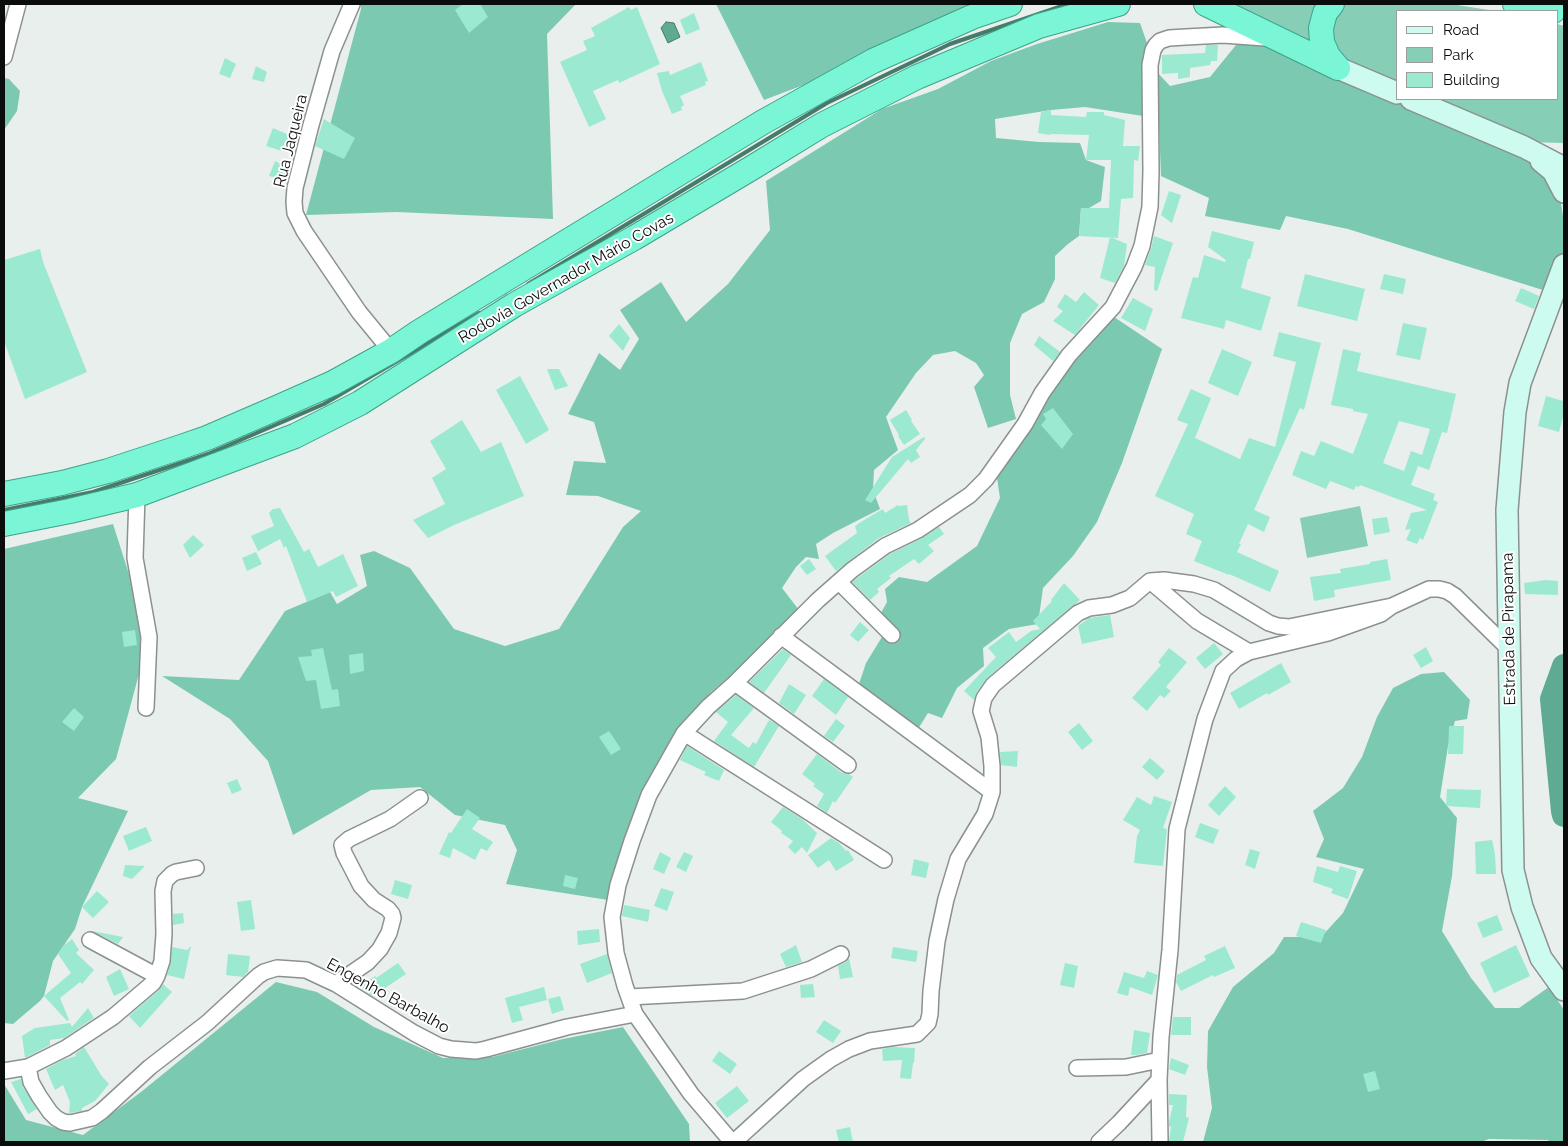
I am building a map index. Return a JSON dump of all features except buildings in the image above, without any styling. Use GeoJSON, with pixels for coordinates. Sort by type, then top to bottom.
{"type":"FeatureCollection","features":[{"type":"Feature","properties":{"kind":"highway","name":"Rodovia Governador Mário Covas"},"geometry":{"type":"LineString","coordinates":[[4,494],[62,483],[120,468],[207,438],[333,382],[391,351],[435,322],[762,122],[874,61],[972,18],[1010,4]]}},
{"type":"Feature","properties":{"kind":"highway","name":"Rodovia Governador Mário Covas"},"geometry":{"type":"LineString","coordinates":[[4,524],[137,495],[296,436],[360,404],[514,305],[634,238],[822,125],[916,77],[1039,26],[1118,4]]}},
{"type":"Feature","properties":{"kind":"highway"},"geometry":{"type":"LineString","coordinates":[[1206,4],[1338,68]]}},
{"type":"Feature","properties":{"kind":"highway"},"geometry":{"type":"LineString","coordinates":[[1332,4],[1326,13],[1321,28],[1322,42],[1328,56],[1338,68]]}},
{"type":"Feature","properties":{"kind":"highway"},"geometry":{"type":"LineString","coordinates":[[1515,4],[1545,10]]}},
{"type":"Feature","properties":{"kind":"main road"},"geometry":{"type":"LineString","coordinates":[[1338,68],[1396,93]]}},
{"type":"Feature","properties":{"kind":"main road"},"geometry":{"type":"LineString","coordinates":[[1413,100],[1524,147],[1564,168]]}},
{"type":"Feature","properties":{"kind":"main road"},"geometry":{"type":"LineString","coordinates":[[1524,147],[1564,150]]}},
{"type":"Feature","properties":{"kind":"main road"},"geometry":{"type":"LineString","coordinates":[[1524,147],[1553,170],[1564,192]]}},
{"type":"Feature","properties":{"kind":"main road","name":"Estrada de Pirapama"},"geometry":{"type":"LineString","coordinates":[[1564,265],[1520,382],[1515,412],[1507,510],[1513,870],[1522,907],[1540,958],[1564,990]]}},
{"type":"Feature","properties":{"kind":"street"},"geometry":{"type":"LineString","coordinates":[[4,57],[18,4]]}},
{"type":"Feature","properties":{"kind":"street","name":"Rua Jaqueira"},"geometry":{"type":"LineString","coordinates":[[352,4],[332,51],[311,125],[296,183],[295,213],[304,231],[359,312],[391,351]]}},
{"type":"Feature","properties":{"kind":"street"},"geometry":{"type":"LineString","coordinates":[[1276,38],[1223,35],[1186,37],[1169,38],[1160,41],[1156,45],[1150,65],[1150,207],[1140,253],[1113,307],[1069,355],[1042,393],[1025,424],[986,479],[970,496],[918,530],[885,546],[852,570],[781,636],[684,733],[649,796],[618,885],[612,917],[616,953],[635,1014],[691,1094],[733,1142],[803,1079],[832,1059],[849,1049],[870,1041],[916,1034],[928,1023],[936,941],[946,899],[958,859],[985,814],[992,792],[989,737],[981,711],[984,698],[993,685],[1078,613],[1089,608],[1112,605],[1130,598],[1150,581],[1164,580],[1194,584],[1214,590],[1269,623],[1278,626],[1289,627],[1392,606]]}},
{"type":"Feature","properties":{"kind":"street"},"geometry":{"type":"LineString","coordinates":[[137,495],[135,558],[149,637],[146,708]]}},
{"type":"Feature","properties":{"kind":"street"},"geometry":{"type":"LineString","coordinates":[[1150,581],[1197,621],[1249,652]]}},
{"type":"Feature","properties":{"kind":"street"},"geometry":{"type":"LineString","coordinates":[[838,582],[892,635]]}},
{"type":"Feature","properties":{"kind":"street"},"geometry":{"type":"LineString","coordinates":[[1160,1142],[1160,1037],[1170,950],[1177,828],[1206,719],[1223,671],[1236,658],[1249,652],[1328,633],[1381,614],[1392,606],[1429,589],[1446,591],[1464,604],[1510,650]]}},
{"type":"Feature","properties":{"kind":"street"},"geometry":{"type":"LineString","coordinates":[[781,636],[992,792]]}},
{"type":"Feature","properties":{"kind":"street"},"geometry":{"type":"LineString","coordinates":[[735,683],[848,765]]}},
{"type":"Feature","properties":{"kind":"street"},"geometry":{"type":"LineString","coordinates":[[684,733],[884,860]]}},
{"type":"Feature","properties":{"kind":"street"},"geometry":{"type":"LineString","coordinates":[[336,984],[368,962],[380,949],[390,933],[393,918],[388,909],[374,900],[361,886],[344,853],[342,845],[349,839],[390,819],[420,798]]}},
{"type":"Feature","properties":{"kind":"street"},"geometry":{"type":"LineString","coordinates":[[4,1071],[28,1067],[66,1048],[113,1017],[144,992],[157,976],[162,961],[164,934],[163,891],[165,881],[176,872],[196,868]]}},
{"type":"Feature","properties":{"kind":"street"},"geometry":{"type":"LineString","coordinates":[[90,940],[157,976]]}},
{"type":"Feature","properties":{"kind":"street"},"geometry":{"type":"LineString","coordinates":[[629,997],[742,991],[811,969],[841,954]]}},
{"type":"Feature","properties":{"kind":"street","name":"Engenho Barbalho"},"geometry":{"type":"LineString","coordinates":[[28,1067],[31,1082],[50,1112],[56,1118],[70,1123],[86,1120],[102,1111],[150,1067],[207,1023],[258,976],[277,968],[306,970],[336,984],[414,1033],[439,1046],[451,1049],[486,1049],[567,1027],[635,1014]]}},
{"type":"Feature","properties":{"kind":"street"},"geometry":{"type":"LineString","coordinates":[[1077,1068],[1126,1067],[1160,1060]]}},
{"type":"Feature","properties":{"kind":"street"},"geometry":{"type":"LineString","coordinates":[[1099,1142],[1159,1080]]}},
{"type":"Feature","properties":{"kind":"green space"},"geometry":{"type":"Polygon","coordinates":[[[1220,4],[1318,4],[1309,42],[1220,4]]]}},
{"type":"Feature","properties":{"kind":"green space"},"geometry":{"type":"Polygon","coordinates":[[[1341,4],[1450,4],[1489,10],[1396,10],[1396,86],[1341,63],[1330,43],[1330,19],[1341,4]]]}},
{"type":"Feature","properties":{"kind":"green space"},"geometry":{"type":"Polygon","coordinates":[[[1558,24],[1564,26],[1564,143],[1525,142],[1429,100],[1558,100],[1558,24]]]}},
{"type":"Feature","properties":{"kind":"green space"},"geometry":{"type":"Polygon","coordinates":[[[1360,506],[1368,546],[1307,558],[1300,518],[1360,506]]]}},
{"type":"Feature","properties":{"kind":"shaded area"},"geometry":{"type":"Polygon","coordinates":[[[361,4],[576,4],[547,34],[553,219],[397,212],[306,215],[361,4]]]}},
{"type":"Feature","properties":{"kind":"shaded area"},"geometry":{"type":"Polygon","coordinates":[[[716,4],[1017,4],[764,100],[716,4]]]}},
{"type":"Feature","properties":{"kind":"shaded area"},"geometry":{"type":"Polygon","coordinates":[[[666,22],[674,23],[680,37],[668,43],[661,28],[666,22]]]}},
{"type":"Feature","properties":{"kind":"shaded area"},"geometry":{"type":"Polygon","coordinates":[[[1108,22],[1140,23],[1147,43],[1142,68],[1143,116],[1085,107],[1051,110],[995,119],[996,138],[1080,143],[1086,160],[1105,167],[1101,201],[1089,208],[1081,208],[1079,236],[1055,256],[1055,279],[1044,302],[1022,314],[1010,343],[1010,395],[1016,419],[988,428],[974,387],[984,375],[976,363],[955,351],[933,355],[916,373],[886,417],[898,450],[874,470],[873,490],[880,509],[816,544],[819,559],[806,557],[796,567],[782,588],[799,610],[747,661],[711,692],[679,728],[643,798],[608,900],[506,884],[517,850],[505,825],[455,815],[420,787],[371,790],[293,835],[268,761],[230,719],[162,676],[239,680],[285,611],[330,592],[337,604],[367,586],[360,555],[374,551],[410,568],[454,629],[505,646],[559,629],[623,527],[641,511],[598,496],[566,495],[574,461],[606,463],[594,422],[568,414],[599,353],[620,370],[639,339],[620,310],[661,282],[686,322],[728,284],[770,230],[766,181],[882,109],[938,89],[991,61],[1037,44],[1108,22]]]}},
{"type":"Feature","properties":{"kind":"shaded area"},"geometry":{"type":"Polygon","coordinates":[[[1275,44],[1396,98],[1396,100],[1401,100],[1523,154],[1547,174],[1560,197],[1564,223],[1564,252],[1546,291],[1348,229],[1286,216],[1280,230],[1205,216],[1209,198],[1161,176],[1157,72],[1170,86],[1210,77],[1236,45],[1275,44]]]}},
{"type":"Feature","properties":{"kind":"shaded area"},"geometry":{"type":"Polygon","coordinates":[[[4,78],[9,79],[20,91],[17,111],[4,130],[4,78]]]}},
{"type":"Feature","properties":{"kind":"shaded area"},"geometry":{"type":"Polygon","coordinates":[[[1114,317],[1162,349],[1122,463],[1097,522],[1073,556],[1043,588],[1038,624],[1009,629],[983,648],[984,666],[957,688],[942,718],[928,713],[918,729],[859,684],[866,663],[885,632],[876,622],[887,602],[885,589],[899,577],[927,582],[977,546],[1000,498],[997,478],[1048,398],[1086,346],[1114,317]]]}},
{"type":"Feature","properties":{"kind":"shaded area"},"geometry":{"type":"Polygon","coordinates":[[[113,524],[149,637],[116,759],[78,798],[128,811],[82,907],[75,929],[53,961],[44,996],[13,1024],[4,1023],[4,549],[113,524]]]}},
{"type":"Feature","properties":{"kind":"shaded area"},"geometry":{"type":"Polygon","coordinates":[[[1444,672],[1470,700],[1467,719],[1455,721],[1448,746],[1440,797],[1457,818],[1452,876],[1442,931],[1471,978],[1495,1008],[1519,1008],[1549,987],[1564,1010],[1564,1142],[1489,1139],[1481,1142],[1203,1142],[1212,1108],[1207,1067],[1208,1031],[1233,987],[1274,953],[1284,937],[1321,937],[1343,913],[1364,869],[1316,857],[1324,839],[1313,811],[1343,788],[1362,757],[1377,717],[1393,688],[1421,674],[1444,672]]]}},
{"type":"Feature","properties":{"kind":"shaded area"},"geometry":{"type":"Polygon","coordinates":[[[276,982],[317,992],[374,1027],[443,1058],[492,1057],[563,1039],[623,1027],[689,1124],[690,1142],[4,1142],[4,1084],[26,1120],[83,1135],[141,1092],[276,982]]]}},
{"type":"Feature","properties":{"kind":"waterway"},"geometry":{"type":"LineString","coordinates":[[528,284],[827,103],[950,44],[1068,4]]}},
{"type":"Feature","properties":{"kind":"waterway"},"geometry":{"type":"LineString","coordinates":[[4,510],[93,492],[208,454],[324,404],[479,313]]}},
{"type":"Feature","properties":{"kind":"waterway"},"geometry":{"type":"LineString","coordinates":[[1564,666],[1552,699],[1564,815]]}}]}
